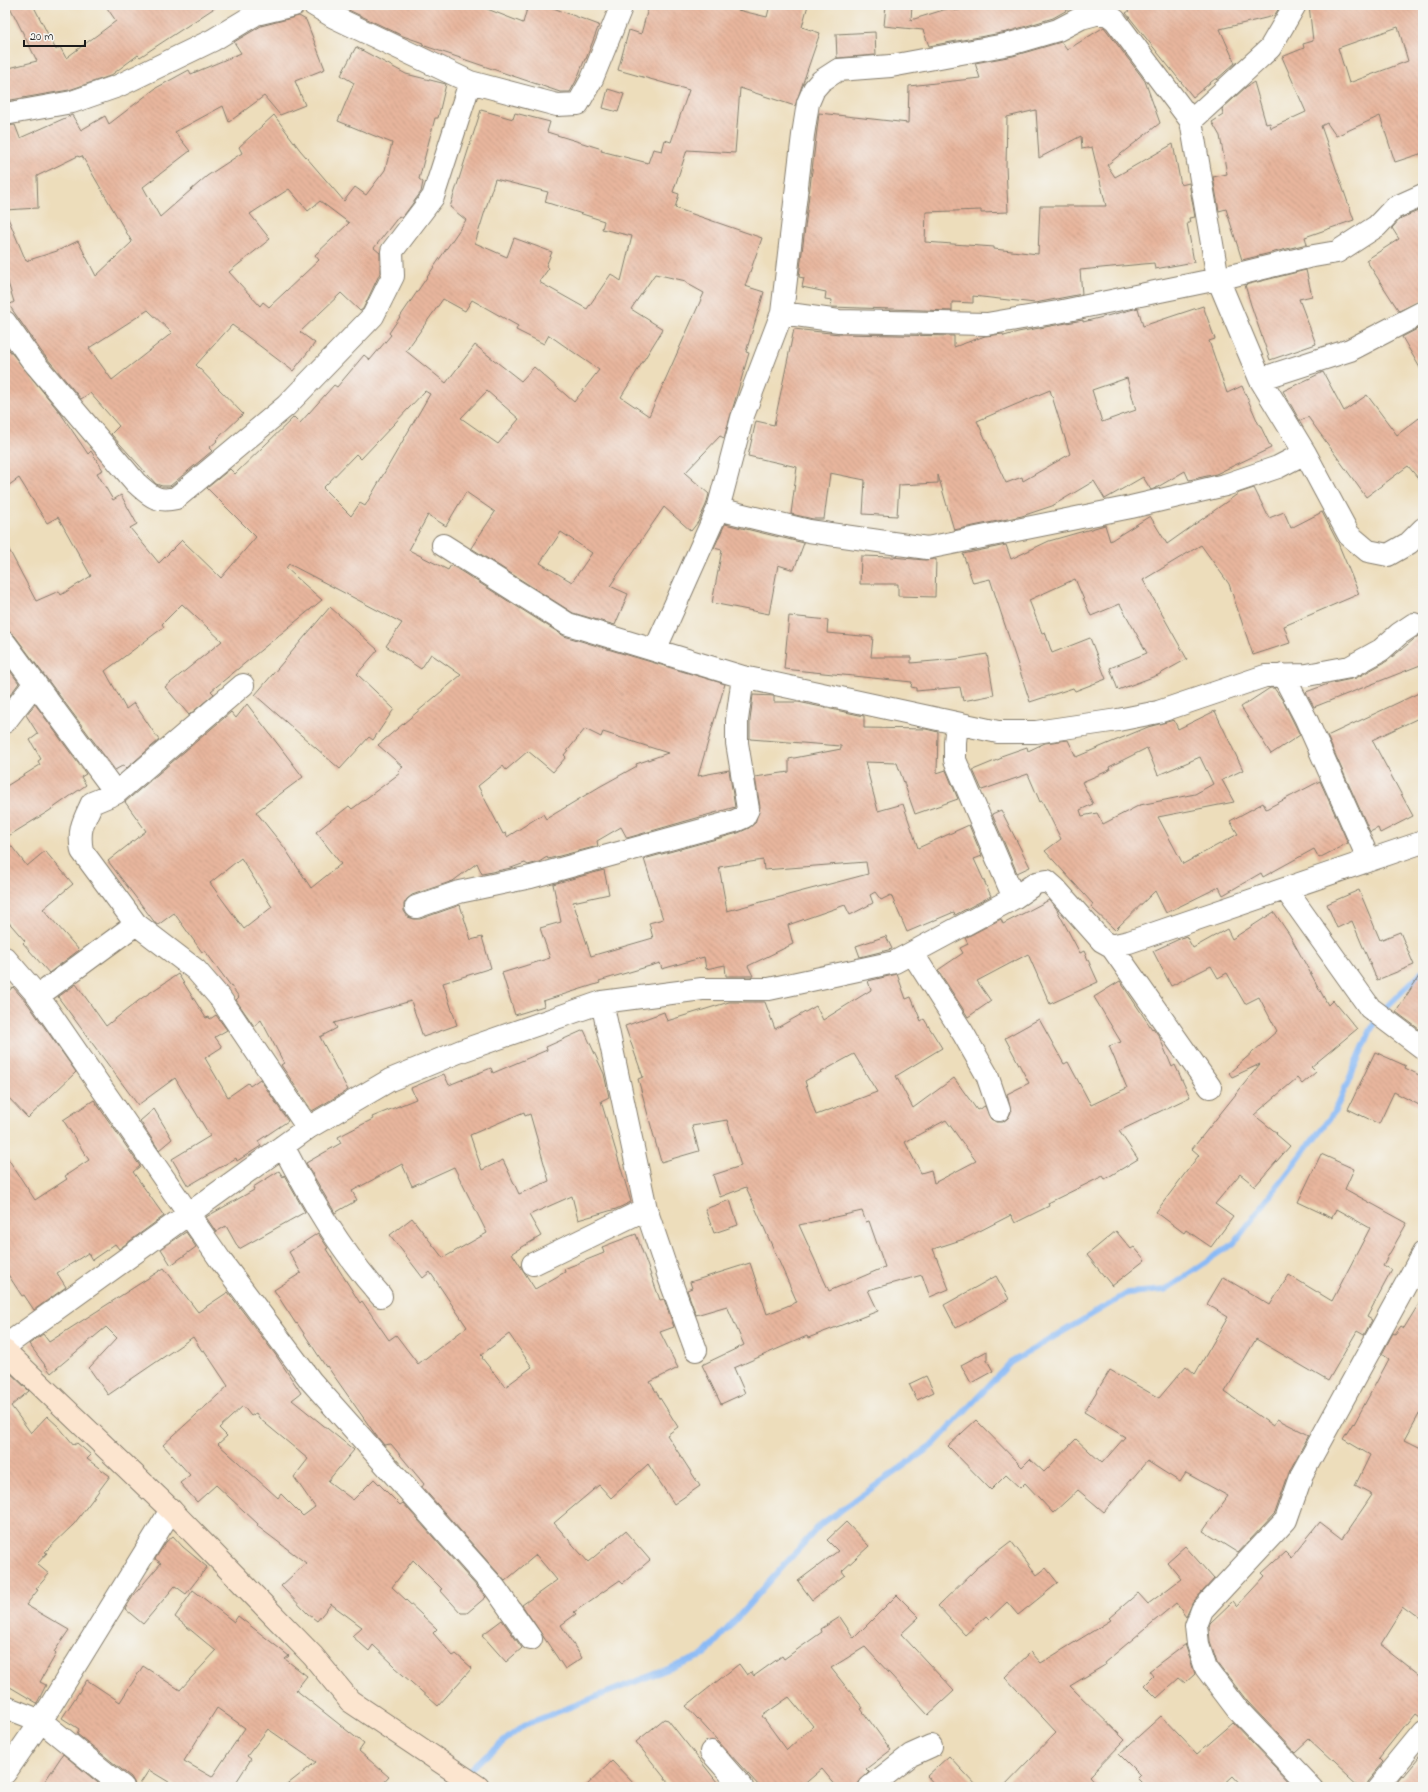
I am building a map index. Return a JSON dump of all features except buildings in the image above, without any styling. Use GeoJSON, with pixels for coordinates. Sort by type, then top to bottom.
{"type":"FeatureCollection","features":[{"type":"Feature","properties":{"kind":"street"},"geometry":{"type":"LineString","coordinates":[[5,114],[72,102],[118,86],[213,40],[256,14],[294,5]]}},
{"type":"Feature","properties":{"kind":"street"},"geometry":{"type":"LineString","coordinates":[[314,5],[334,17],[470,82],[557,105],[578,104],[592,79],[622,5]]}},
{"type":"Feature","properties":{"kind":"street"},"geometry":{"type":"LineString","coordinates":[[1191,120],[1270,48],[1295,5]]}},
{"type":"Feature","properties":{"kind":"street"},"geometry":{"type":"LineString","coordinates":[[655,650],[718,509],[742,418],[782,313],[808,103],[814,89],[821,81],[838,70],[891,66],[1010,44],[1058,30],[1081,18],[1096,14],[1107,14],[1115,20],[1191,120],[1218,279],[1260,379],[1304,453],[1348,535],[1368,551],[1388,555],[1409,542],[1423,529]]}},
{"type":"Feature","properties":{"kind":"street"},"geometry":{"type":"LineString","coordinates":[[5,322],[30,359],[136,483],[155,498],[165,501],[176,498],[286,406],[373,316],[393,276],[392,251],[432,197],[470,82]]}},
{"type":"Feature","properties":{"kind":"street"},"geometry":{"type":"LineString","coordinates":[[782,313],[839,321],[987,324],[1218,279],[1308,257],[1337,252],[1377,226],[1394,208],[1423,195]]}},
{"type":"Feature","properties":{"kind":"street"},"geometry":{"type":"LineString","coordinates":[[1260,379],[1350,350],[1423,312]]}},
{"type":"Feature","properties":{"kind":"street"},"geometry":{"type":"LineString","coordinates":[[718,509],[809,531],[927,548],[1116,510],[1225,485],[1278,467],[1304,453]]}},
{"type":"Feature","properties":{"kind":"street"},"geometry":{"type":"LineString","coordinates":[[443,545],[568,624],[743,677],[998,732],[1036,732],[1118,720],[1158,712],[1265,676],[1307,675],[1350,667],[1381,650],[1399,634],[1414,624]]}},
{"type":"Feature","properties":{"kind":"street"},"geometry":{"type":"LineString","coordinates":[[5,643],[116,793]]}},
{"type":"Feature","properties":{"kind":"street"},"geometry":{"type":"LineString","coordinates":[[1283,675],[1306,719],[1369,860]]}},
{"type":"Feature","properties":{"kind":"street"},"geometry":{"type":"LineString","coordinates":[[416,907],[450,894],[531,878],[735,821],[744,816],[748,809],[737,743],[737,720],[743,677]]}},
{"type":"Feature","properties":{"kind":"street"},"geometry":{"type":"LineString","coordinates":[[5,722],[35,683]]}},
{"type":"Feature","properties":{"kind":"street"},"geometry":{"type":"LineString","coordinates":[[242,685],[116,793],[92,803],[83,822],[80,837],[82,851],[136,924],[196,970],[220,998],[308,1128]]}},
{"type":"Feature","properties":{"kind":"street"},"geometry":{"type":"LineString","coordinates":[[957,724],[955,760],[1014,898]]}},
{"type":"Feature","properties":{"kind":"street"},"geometry":{"type":"LineString","coordinates":[[1112,946],[1129,942],[1286,890],[1423,842]]}},
{"type":"Feature","properties":{"kind":"street"},"geometry":{"type":"LineString","coordinates":[[5,1346],[308,1128],[390,1080],[461,1051],[602,1002],[702,989],[769,989],[895,962],[913,954],[1014,898],[1036,883],[1047,881],[1102,941],[1112,946],[1210,1087]]}},
{"type":"Feature","properties":{"kind":"street"},"geometry":{"type":"LineString","coordinates":[[1286,890],[1370,1008],[1423,1048]]}},
{"type":"Feature","properties":{"kind":"street"},"geometry":{"type":"LineString","coordinates":[[38,996],[136,924]]}},
{"type":"Feature","properties":{"kind":"street"},"geometry":{"type":"LineString","coordinates":[[913,954],[963,1033],[987,1075],[999,1110]]}},
{"type":"Feature","properties":{"kind":"street"},"geometry":{"type":"LineString","coordinates":[[5,958],[38,996],[221,1261],[311,1381],[495,1588],[531,1638]]}},
{"type":"Feature","properties":{"kind":"street"},"geometry":{"type":"LineString","coordinates":[[602,1002],[646,1209],[669,1278],[696,1350]]}},
{"type":"Feature","properties":{"kind":"street"},"geometry":{"type":"LineString","coordinates":[[283,1146],[310,1198],[361,1274],[382,1296]]}},
{"type":"Feature","properties":{"kind":"street"},"geometry":{"type":"LineString","coordinates":[[533,1264],[646,1209]]}},
{"type":"Feature","properties":{"kind":"street"},"geometry":{"type":"LineString","coordinates":[[1311,1787],[1237,1709],[1206,1668],[1198,1644],[1196,1626],[1202,1610],[1286,1520],[1302,1474],[1423,1253]]}},
{"type":"Feature","properties":{"kind":"street"},"geometry":{"type":"LineString","coordinates":[[5,1351],[171,1510],[313,1656],[350,1701],[477,1786]]}},
{"type":"Feature","properties":{"kind":"street"},"geometry":{"type":"LineString","coordinates":[[5,1773],[41,1722],[171,1510]]}},
{"type":"Feature","properties":{"kind":"street"},"geometry":{"type":"LineString","coordinates":[[5,1707],[41,1722],[123,1787]]}},
{"type":"Feature","properties":{"kind":"street"},"geometry":{"type":"LineString","coordinates":[[1378,1787],[1423,1732]]}},
{"type":"Feature","properties":{"kind":"street"},"geometry":{"type":"LineString","coordinates":[[870,1787],[911,1755],[931,1746]]}},
{"type":"Feature","properties":{"kind":"street"},"geometry":{"type":"LineString","coordinates":[[711,1752],[742,1787]]}},
{"type":"Feature","properties":{"kind":"waterway"},"geometry":{"type":"LineString","coordinates":[[465,1773],[524,1725],[704,1655],[820,1525],[933,1445],[1010,1363],[1128,1293],[1165,1290],[1234,1243],[1335,1111],[1377,1016],[1423,971]]}},
{"type":"Feature","properties":{"kind":"waterway"},"geometry":{"type":"LineString","coordinates":[[451,1787],[458,1779]]}}]}
